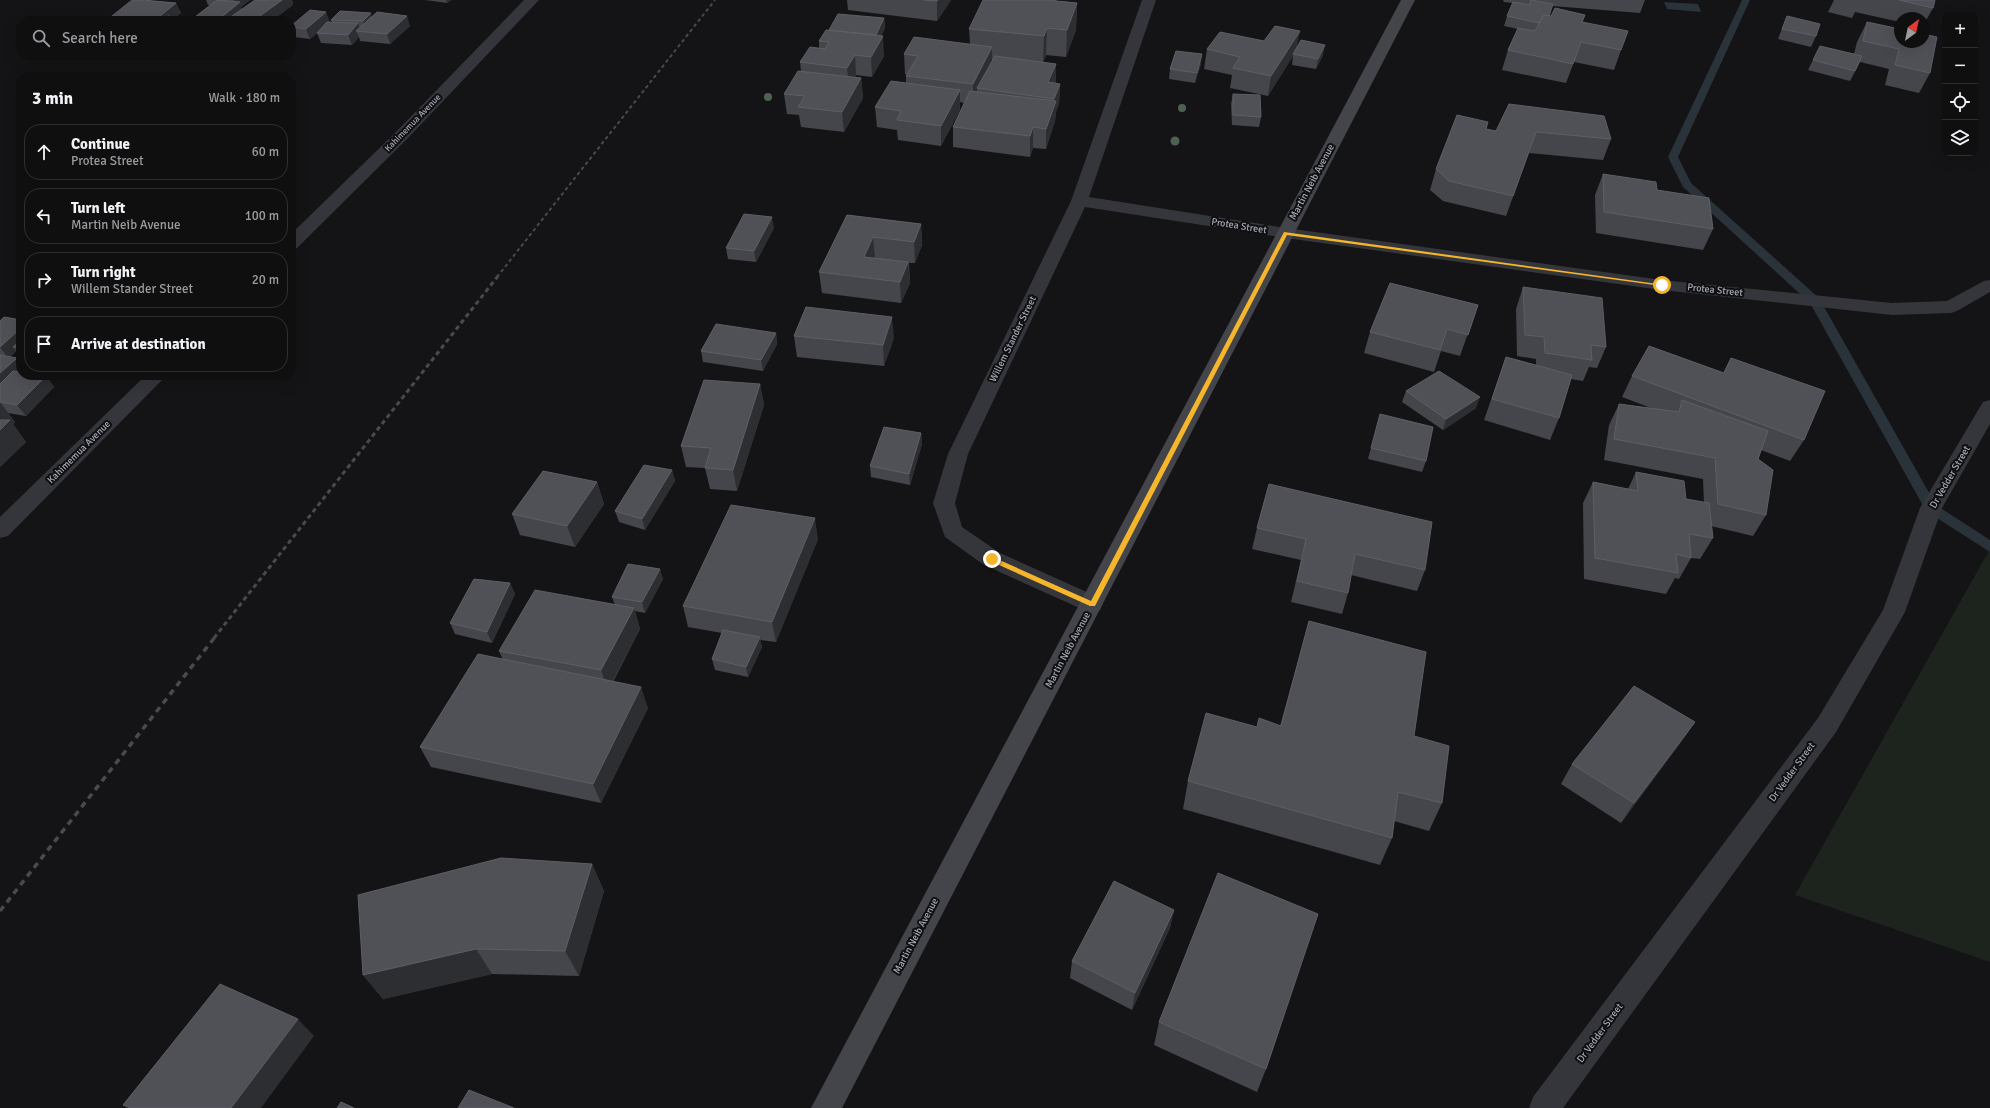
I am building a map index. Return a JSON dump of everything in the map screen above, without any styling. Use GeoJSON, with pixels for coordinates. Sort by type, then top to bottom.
{"type":"FeatureCollection","features":[{"type":"Feature","properties":{"kind":"main road","name":"Martin Neib Avenue"},"geometry":{"type":"LineString","coordinates":[[826,1108],[1408,0]]}},
{"type":"Feature","properties":{"kind":"street","name":"Kahimemua Avenue"},"geometry":{"type":"LineString","coordinates":[[296,239],[401,136],[532,0]]}},
{"type":"Feature","properties":{"kind":"street","name":"Willem Stander Street"},"geometry":{"type":"LineString","coordinates":[[1092,604],[992,559],[953,531],[944,504],[958,454],[1079,201],[1149,0]]}},
{"type":"Feature","properties":{"kind":"street","name":"Protea Street"},"geometry":{"type":"LineString","coordinates":[[1079,201],[1286,233],[1662,285],[1892,309],[1951,306],[1990,285]]}},
{"type":"Feature","properties":{"kind":"street","name":"Kahimemua Avenue"},"geometry":{"type":"LineString","coordinates":[[0,530],[152,380]]}},
{"type":"Feature","properties":{"kind":"street","name":"Dr Vedder Street"},"geometry":{"type":"LineString","coordinates":[[1544,1108],[1827,725],[1894,612],[1931,508],[1990,407]]}},
{"type":"Feature","properties":{"kind":"shaded area"},"geometry":{"type":"Polygon","coordinates":[[[1664,2],[1698,4],[1701,12],[1667,9],[1664,2]]]}},
{"type":"Feature","properties":{"kind":"shaded area"},"geometry":{"type":"Polygon","coordinates":[[[1990,549],[1990,962],[1795,895],[1990,549]]]}},
{"type":"Feature","properties":{"kind":"building"},"geometry":{"type":"Polygon","coordinates":[[[132,0],[176,3],[160,16],[112,16],[132,0]]]}},
{"type":"Feature","properties":{"kind":"building"},"geometry":{"type":"Polygon","coordinates":[[[217,0],[240,2],[223,16],[196,16],[217,0]]]}},
{"type":"Feature","properties":{"kind":"building"},"geometry":{"type":"Polygon","coordinates":[[[255,0],[282,0],[260,16],[232,16],[255,0]]]}},
{"type":"Feature","properties":{"kind":"building"},"geometry":{"type":"Polygon","coordinates":[[[983,0],[1056,0],[1077,3],[1067,30],[1047,28],[1044,36],[969,29],[983,0]]]}},
{"type":"Feature","properties":{"kind":"building"},"geometry":{"type":"Polygon","coordinates":[[[1531,0],[1553,4],[1549,16],[1544,15],[1539,23],[1507,16],[1513,2],[1530,5],[1531,0]]]}},
{"type":"Feature","properties":{"kind":"building"},"geometry":{"type":"Polygon","coordinates":[[[1899,0],[1935,0],[1933,8],[1899,0]]]}},
{"type":"Feature","properties":{"kind":"building"},"geometry":{"type":"Polygon","coordinates":[[[1555,8],[1585,15],[1582,22],[1628,31],[1621,50],[1581,42],[1573,64],[1508,50],[1518,28],[1535,31],[1544,15],[1551,16],[1555,8]]]}},
{"type":"Feature","properties":{"kind":"building"},"geometry":{"type":"Polygon","coordinates":[[[310,10],[326,12],[306,29],[296,28],[296,22],[310,10]]]}},
{"type":"Feature","properties":{"kind":"building"},"geometry":{"type":"Polygon","coordinates":[[[340,11],[371,13],[363,21],[331,20],[340,11]]]}},
{"type":"Feature","properties":{"kind":"building"},"geometry":{"type":"Polygon","coordinates":[[[377,12],[407,16],[387,34],[356,31],[377,12]]]}},
{"type":"Feature","properties":{"kind":"building"},"geometry":{"type":"Polygon","coordinates":[[[838,14],[884,18],[876,35],[829,30],[838,14]]]}},
{"type":"Feature","properties":{"kind":"building"},"geometry":{"type":"Polygon","coordinates":[[[1787,16],[1820,24],[1816,36],[1782,29],[1787,16]]]}},
{"type":"Feature","properties":{"kind":"building"},"geometry":{"type":"Polygon","coordinates":[[[327,22],[358,23],[348,35],[317,33],[327,22]]]}},
{"type":"Feature","properties":{"kind":"building"},"geometry":{"type":"Polygon","coordinates":[[[1867,22],[1894,28],[1894,48],[1863,41],[1867,22]]]}},
{"type":"Feature","properties":{"kind":"building"},"geometry":{"type":"Polygon","coordinates":[[[1275,26],[1300,31],[1271,76],[1233,68],[1240,57],[1207,49],[1220,32],[1264,41],[1275,26]]]}},
{"type":"Feature","properties":{"kind":"building"},"geometry":{"type":"Polygon","coordinates":[[[826,30],[883,36],[871,57],[855,55],[847,68],[800,62],[810,47],[825,49],[829,42],[819,41],[826,30]]]}},
{"type":"Feature","properties":{"kind":"building"},"geometry":{"type":"Polygon","coordinates":[[[1930,35],[1937,37],[1930,73],[1895,65],[1899,49],[1894,48],[1930,48],[1930,35]]]}},
{"type":"Feature","properties":{"kind":"building"},"geometry":{"type":"Polygon","coordinates":[[[914,37],[992,47],[973,84],[906,76],[918,56],[904,54],[914,37]]]}},
{"type":"Feature","properties":{"kind":"building"},"geometry":{"type":"Polygon","coordinates":[[[1301,40],[1325,45],[1318,59],[1293,54],[1301,40]]]}},
{"type":"Feature","properties":{"kind":"building"},"geometry":{"type":"Polygon","coordinates":[[[1820,46],[1862,56],[1855,71],[1813,60],[1820,46]]]}},
{"type":"Feature","properties":{"kind":"building"},"geometry":{"type":"Polygon","coordinates":[[[1176,51],[1202,54],[1197,73],[1170,69],[1176,51]]]}},
{"type":"Feature","properties":{"kind":"building"},"geometry":{"type":"Polygon","coordinates":[[[995,56],[1056,64],[1048,82],[1060,84],[1054,99],[977,88],[995,56]]]}},
{"type":"Feature","properties":{"kind":"building"},"geometry":{"type":"Polygon","coordinates":[[[798,71],[861,78],[842,112],[798,107],[805,96],[784,94],[798,71]]]}},
{"type":"Feature","properties":{"kind":"building"},"geometry":{"type":"Polygon","coordinates":[[[891,81],[960,90],[941,126],[897,120],[901,111],[875,107],[891,81]]]}},
{"type":"Feature","properties":{"kind":"building"},"geometry":{"type":"Polygon","coordinates":[[[970,91],[1056,101],[1046,129],[1033,127],[1030,136],[953,127],[970,91]]]}},
{"type":"Feature","properties":{"kind":"building"},"geometry":{"type":"Polygon","coordinates":[[[1233,94],[1260,95],[1261,117],[1233,115],[1233,94]]]}},
{"type":"Feature","properties":{"kind":"building"},"geometry":{"type":"Polygon","coordinates":[[[1509,104],[1604,116],[1611,139],[1536,132],[1513,196],[1449,181],[1436,169],[1457,115],[1488,122],[1486,129],[1496,131],[1509,104]]]}},
{"type":"Feature","properties":{"kind":"building"},"geometry":{"type":"Polygon","coordinates":[[[1603,174],[1656,182],[1657,190],[1709,198],[1713,229],[1604,212],[1603,174]]]}},
{"type":"Feature","properties":{"kind":"building"},"geometry":{"type":"Polygon","coordinates":[[[744,214],[772,217],[754,251],[726,248],[744,214]]]}},
{"type":"Feature","properties":{"kind":"building"},"geometry":{"type":"Polygon","coordinates":[[[847,215],[921,224],[914,242],[873,237],[864,257],[908,262],[900,282],[819,272],[847,215]]]}},
{"type":"Feature","properties":{"kind":"building"},"geometry":{"type":"Polygon","coordinates":[[[1390,283],[1478,305],[1468,335],[1447,329],[1440,350],[1370,332],[1390,283]]]}},
{"type":"Feature","properties":{"kind":"building"},"geometry":{"type":"Polygon","coordinates":[[[1523,287],[1602,298],[1606,347],[1591,345],[1592,360],[1545,353],[1544,337],[1525,335],[1523,287]]]}},
{"type":"Feature","properties":{"kind":"building"},"geometry":{"type":"Polygon","coordinates":[[[806,307],[892,317],[883,345],[794,336],[806,307]]]}},
{"type":"Feature","properties":{"kind":"building"},"geometry":{"type":"Polygon","coordinates":[[[4,317],[16,319],[16,333],[0,347],[0,321],[4,317]]]}},
{"type":"Feature","properties":{"kind":"building"},"geometry":{"type":"Polygon","coordinates":[[[716,324],[776,333],[761,360],[701,351],[716,324]]]}},
{"type":"Feature","properties":{"kind":"building"},"geometry":{"type":"Polygon","coordinates":[[[1649,346],[1724,373],[1731,358],[1825,391],[1804,440],[1632,376],[1649,346]]]}},
{"type":"Feature","properties":{"kind":"building"},"geometry":{"type":"Polygon","coordinates":[[[0,355],[16,358],[16,359],[0,373],[0,355]]]}},
{"type":"Feature","properties":{"kind":"building"},"geometry":{"type":"Polygon","coordinates":[[[1506,357],[1572,375],[1559,418],[1492,399],[1506,357]]]}},
{"type":"Feature","properties":{"kind":"building"},"geometry":{"type":"Polygon","coordinates":[[[13,371],[16,371],[16,380],[42,380],[17,405],[0,402],[0,384],[13,371]]]}},
{"type":"Feature","properties":{"kind":"building"},"geometry":{"type":"Polygon","coordinates":[[[1439,371],[1480,397],[1446,419],[1406,391],[1439,371]]]}},
{"type":"Feature","properties":{"kind":"building"},"geometry":{"type":"Polygon","coordinates":[[[704,380],[760,384],[733,470],[705,468],[711,448],[681,446],[704,380]]]}},
{"type":"Feature","properties":{"kind":"building"},"geometry":{"type":"Polygon","coordinates":[[[1682,400],[1768,431],[1758,459],[1773,470],[1766,515],[1718,504],[1715,458],[1614,439],[1619,404],[1679,412],[1682,400]]]}},
{"type":"Feature","properties":{"kind":"building"},"geometry":{"type":"Polygon","coordinates":[[[1380,414],[1433,427],[1426,461],[1371,448],[1380,414]]]}},
{"type":"Feature","properties":{"kind":"building"},"geometry":{"type":"Polygon","coordinates":[[[0,420],[10,420],[0,430],[0,420]]]}},
{"type":"Feature","properties":{"kind":"building"},"geometry":{"type":"Polygon","coordinates":[[[884,427],[921,433],[909,474],[870,466],[884,427]]]}},
{"type":"Feature","properties":{"kind":"building"},"geometry":{"type":"Polygon","coordinates":[[[644,465],[672,470],[642,519],[615,511],[644,465]]]}},
{"type":"Feature","properties":{"kind":"building"},"geometry":{"type":"Polygon","coordinates":[[[543,471],[597,482],[567,526],[512,514],[543,471]]]}},
{"type":"Feature","properties":{"kind":"building"},"geometry":{"type":"Polygon","coordinates":[[[1636,472],[1684,481],[1686,499],[1709,503],[1713,538],[1689,534],[1691,558],[1676,554],[1678,573],[1595,558],[1593,482],[1638,491],[1636,472]]]}},
{"type":"Feature","properties":{"kind":"building"},"geometry":{"type":"Polygon","coordinates":[[[1269,484],[1432,522],[1425,570],[1355,554],[1348,593],[1297,581],[1306,539],[1257,528],[1269,484]]]}},
{"type":"Feature","properties":{"kind":"building"},"geometry":{"type":"Polygon","coordinates":[[[731,505],[815,518],[772,622],[683,606],[731,505]]]}},
{"type":"Feature","properties":{"kind":"building"},"geometry":{"type":"Polygon","coordinates":[[[628,564],[660,569],[642,602],[612,597],[628,564]]]}},
{"type":"Feature","properties":{"kind":"building"},"geometry":{"type":"Polygon","coordinates":[[[474,579],[510,583],[487,632],[450,623],[474,579]]]}},
{"type":"Feature","properties":{"kind":"building"},"geometry":{"type":"Polygon","coordinates":[[[535,590],[634,608],[601,670],[499,651],[535,590]]]}},
{"type":"Feature","properties":{"kind":"building"},"geometry":{"type":"Polygon","coordinates":[[[1309,621],[1426,652],[1414,736],[1449,746],[1442,803],[1398,792],[1392,838],[1188,781],[1206,713],[1257,727],[1259,718],[1281,726],[1309,621]]]}},
{"type":"Feature","properties":{"kind":"building"},"geometry":{"type":"Polygon","coordinates":[[[723,630],[760,637],[746,667],[712,659],[723,630]]]}},
{"type":"Feature","properties":{"kind":"building"},"geometry":{"type":"Polygon","coordinates":[[[478,654],[641,687],[593,784],[420,747],[478,654]]]}},
{"type":"Feature","properties":{"kind":"building"},"geometry":{"type":"Polygon","coordinates":[[[1634,686],[1695,722],[1634,803],[1572,764],[1634,686]]]}},
{"type":"Feature","properties":{"kind":"building"},"geometry":{"type":"Polygon","coordinates":[[[501,858],[592,864],[565,951],[476,949],[363,975],[358,895],[501,858]]]}},
{"type":"Feature","properties":{"kind":"building"},"geometry":{"type":"Polygon","coordinates":[[[1218,873],[1318,914],[1266,1069],[1159,1022],[1218,873]]]}},
{"type":"Feature","properties":{"kind":"building"},"geometry":{"type":"Polygon","coordinates":[[[1114,881],[1174,910],[1135,993],[1072,961],[1114,881]]]}},
{"type":"Feature","properties":{"kind":"building"},"geometry":{"type":"Polygon","coordinates":[[[220,984],[298,1019],[231,1108],[130,1108],[123,1105],[220,984]]]}},
{"type":"Feature","properties":{"kind":"building"},"geometry":{"type":"Polygon","coordinates":[[[469,1090],[514,1108],[458,1108],[469,1090]]]}},
{"type":"Feature","properties":{"kind":"building"},"geometry":{"type":"Polygon","coordinates":[[[341,1102],[354,1108],[337,1108],[341,1102]]]}},
{"type":"Feature","properties":{"kind":"waterway"},"geometry":{"type":"LineString","coordinates":[[1746,0],[1673,157],[1687,185],[1815,301],[1931,508],[1990,547]]}},
{"type":"Feature","properties":{"kind":"railway"},"geometry":{"type":"LineString","coordinates":[[497,277],[715,0]]}},
{"type":"Feature","properties":{"kind":"railway"},"geometry":{"type":"LineString","coordinates":[[214,638],[498,276]]}},
{"type":"Feature","properties":{"kind":"railway"},"geometry":{"type":"LineString","coordinates":[[0,911],[215,637]]}},
{"type":"Feature","properties":{"kind":"route"},"geometry":{"type":"LineString","coordinates":[[992,559],[1092,604],[1286,233],[1662,285]]}}]}
